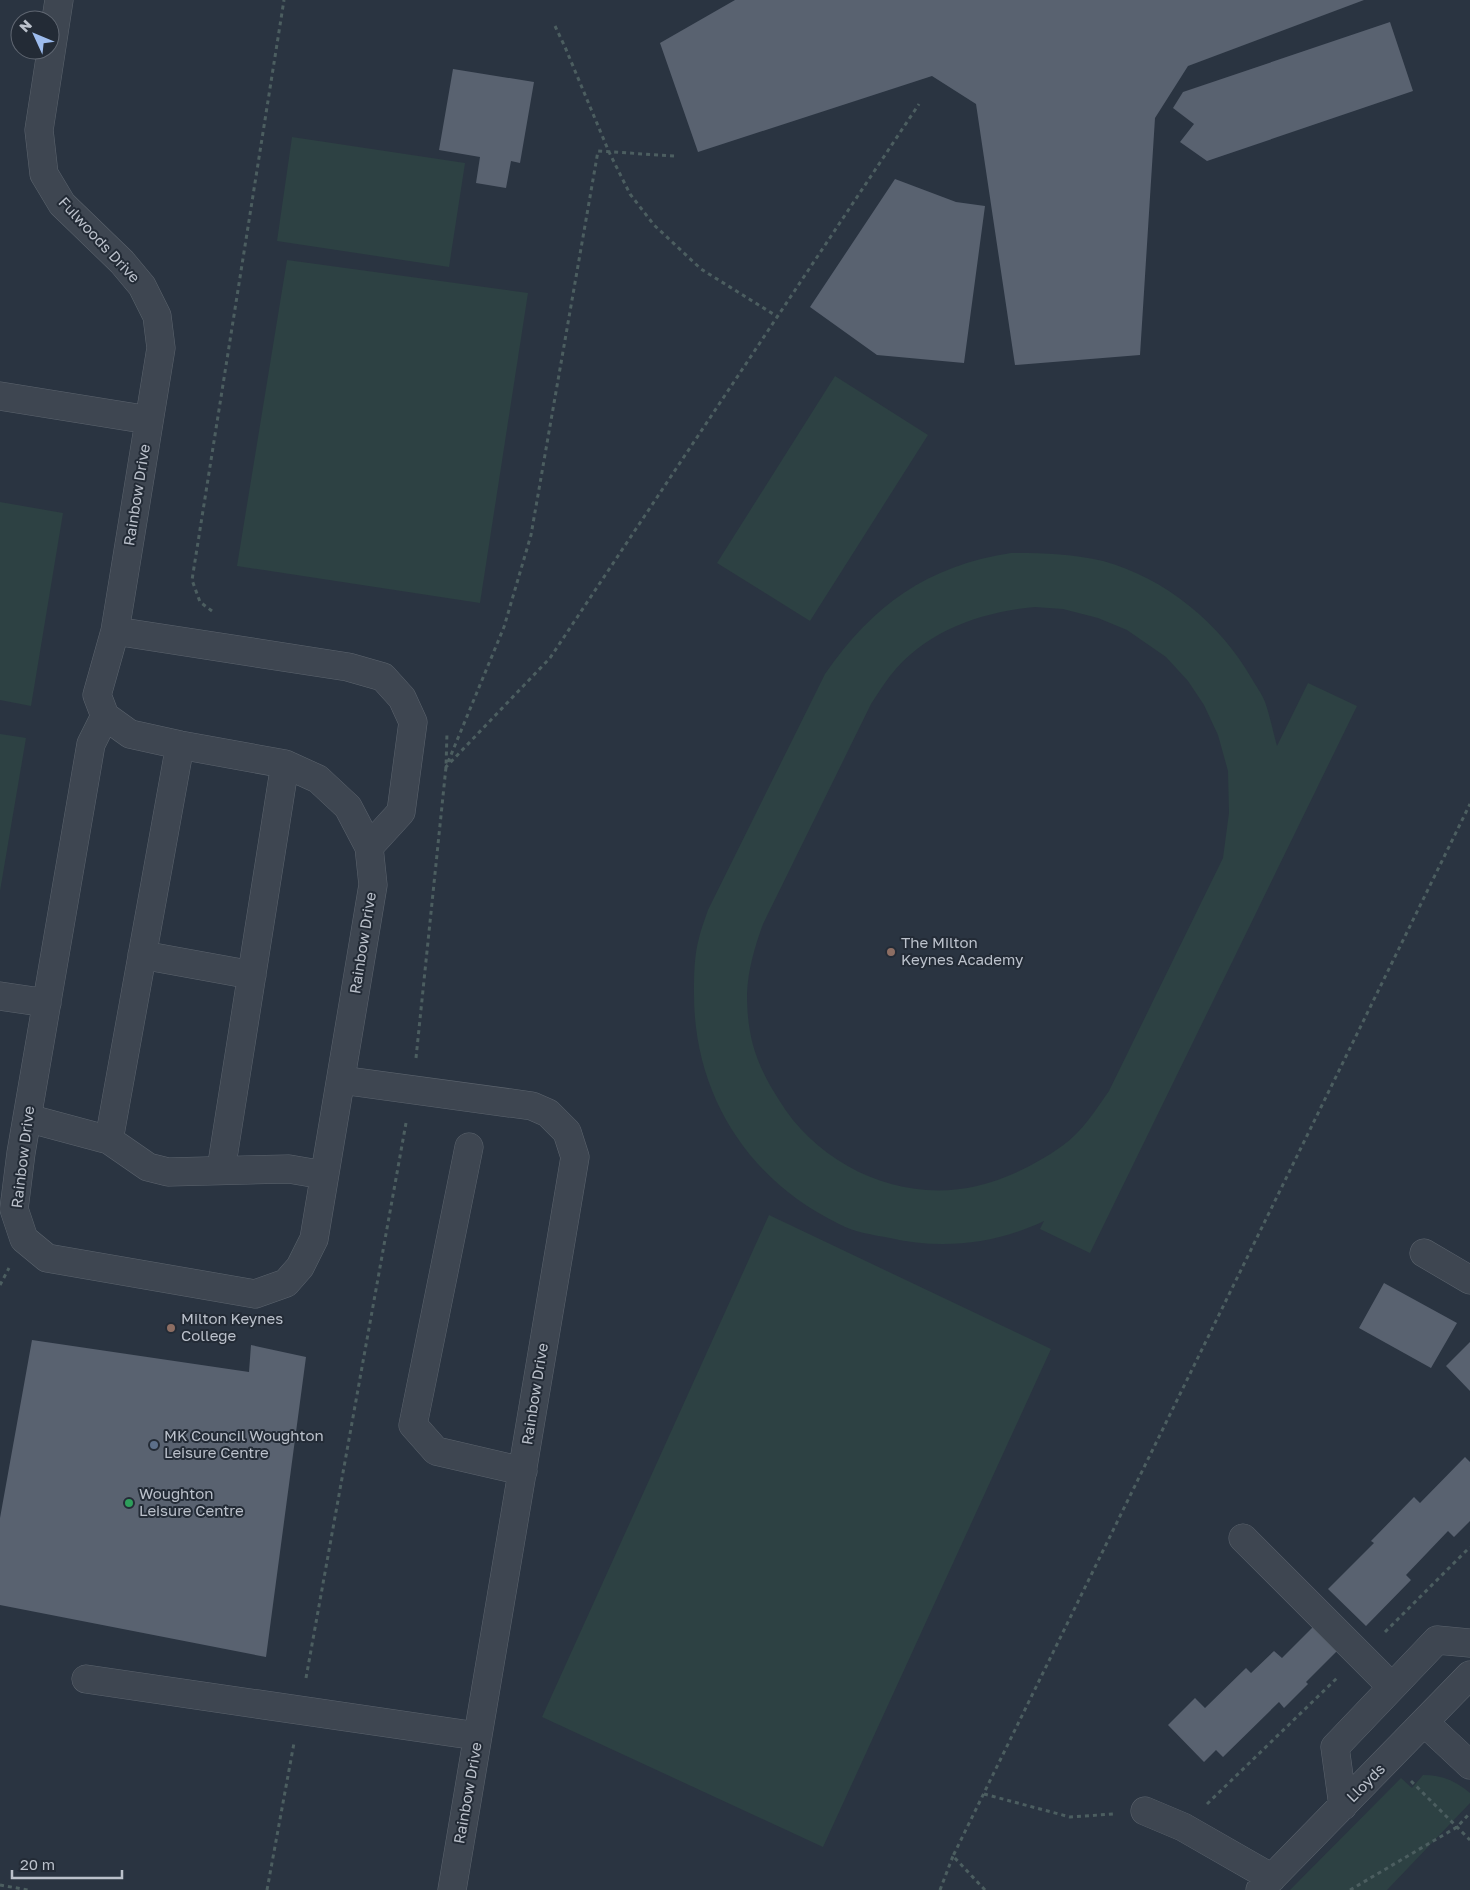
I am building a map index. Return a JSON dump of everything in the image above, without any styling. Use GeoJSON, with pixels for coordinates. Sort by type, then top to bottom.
{"type":"FeatureCollection","features":[{"type":"Feature","properties":{"kind":"street","name":"Fulwoods Drive"},"geometry":{"type":"LineString","coordinates":[[58,0],[39,130],[44,174],[62,204],[122,262],[142,286],[157,316],[161,348],[149,420]]}},
{"type":"Feature","properties":{"kind":"street"},"geometry":{"type":"LineString","coordinates":[[0,396],[149,420]]}},
{"type":"Feature","properties":{"kind":"street","name":"Rainbow Drive"},"geometry":{"type":"LineString","coordinates":[[105,716],[91,744],[27,1118],[14,1209],[24,1238],[48,1258],[255,1294],[286,1282],[300,1267],[314,1239],[373,885],[369,847],[348,807],[318,779],[285,764],[130,734],[105,716],[97,695],[115,630],[149,420]]}},
{"type":"Feature","properties":{"kind":"street"},"geometry":{"type":"LineString","coordinates":[[115,630],[348,667],[383,677],[402,698],[413,722],[401,812],[369,847]]}},
{"type":"Feature","properties":{"kind":"street"},"geometry":{"type":"LineString","coordinates":[[110,1140],[180,745]]}},
{"type":"Feature","properties":{"kind":"street"},"geometry":{"type":"LineString","coordinates":[[221,1170],[285,764]]}},
{"type":"Feature","properties":{"kind":"street"},"geometry":{"type":"LineString","coordinates":[[142,956],[252,974]]}},
{"type":"Feature","properties":{"kind":"street"},"geometry":{"type":"LineString","coordinates":[[0,996],[47,1003]]}},
{"type":"Feature","properties":{"kind":"street","name":"Rainbow Drive"},"geometry":{"type":"LineString","coordinates":[[341,1080],[532,1106],[548,1113],[567,1132],[574,1157],[452,1890]]}},
{"type":"Feature","properties":{"kind":"street"},"geometry":{"type":"LineString","coordinates":[[27,1118],[110,1140],[148,1167],[168,1172],[289,1169],[324,1175]]}},
{"type":"Feature","properties":{"kind":"street"},"geometry":{"type":"LineString","coordinates":[[469,1147],[413,1425],[436,1451],[522,1471]]}},
{"type":"Feature","properties":{"kind":"street"},"geometry":{"type":"LineString","coordinates":[[1424,1253],[1470,1280]]}},
{"type":"Feature","properties":{"kind":"street"},"geometry":{"type":"LineString","coordinates":[[1243,1538],[1392,1687]]}},
{"type":"Feature","properties":{"kind":"street"},"geometry":{"type":"LineString","coordinates":[[1343,1806],[1335,1747],[1437,1640],[1470,1643]]}},
{"type":"Feature","properties":{"kind":"street","name":"Lloyds"},"geometry":{"type":"LineString","coordinates":[[1266,1884],[1470,1675]]}},
{"type":"Feature","properties":{"kind":"street"},"geometry":{"type":"LineString","coordinates":[[86,1679],[477,1736]]}},
{"type":"Feature","properties":{"kind":"street"},"geometry":{"type":"LineString","coordinates":[[1425,1723],[1470,1765]]}},
{"type":"Feature","properties":{"kind":"street"},"geometry":{"type":"LineString","coordinates":[[1145,1811],[1183,1827],[1266,1884]]}},
{"type":"Feature","properties":{"kind":"path"},"geometry":{"type":"LineString","coordinates":[[220,616],[200,602],[192,580],[284,0]]}},
{"type":"Feature","properties":{"kind":"path"},"geometry":{"type":"LineString","coordinates":[[555,26],[609,152],[630,194],[654,225],[701,268],[778,317]]}},
{"type":"Feature","properties":{"kind":"path"},"geometry":{"type":"LineString","coordinates":[[446,767],[550,658],[919,104]]}},
{"type":"Feature","properties":{"kind":"path"},"geometry":{"type":"LineString","coordinates":[[446,767],[504,627],[531,535],[598,151],[674,156]]}},
{"type":"Feature","properties":{"kind":"path"},"geometry":{"type":"LineString","coordinates":[[267,1890],[412,1090],[446,767],[448,729]]}},
{"type":"Feature","properties":{"kind":"path"},"geometry":{"type":"LineString","coordinates":[[940,1890],[984,1794],[1470,804]]}},
{"type":"Feature","properties":{"kind":"path"},"geometry":{"type":"LineString","coordinates":[[1183,1827],[1362,1655],[1470,1547]]}},
{"type":"Feature","properties":{"kind":"path"},"geometry":{"type":"LineString","coordinates":[[1389,1759],[1470,1840]]}},
{"type":"Feature","properties":{"kind":"path"},"geometry":{"type":"LineString","coordinates":[[984,1794],[1070,1817],[1145,1811]]}},
{"type":"Feature","properties":{"kind":"path"},"geometry":{"type":"LineString","coordinates":[[1350,1890],[1457,1826],[1470,1813]]}},
{"type":"Feature","properties":{"kind":"path"},"geometry":{"type":"LineString","coordinates":[[954,1856],[985,1890]]}},
{"type":"Feature","properties":{"kind":"path"},"geometry":{"type":"LineString","coordinates":[[0,1885],[28,1890]]}},
{"type":"Feature","properties":{"kind":"green space"},"geometry":{"type":"Polygon","coordinates":[[[292,137],[465,163],[449,267],[277,241],[292,137]]]}},
{"type":"Feature","properties":{"kind":"green space"},"geometry":{"type":"Polygon","coordinates":[[[287,260],[528,293],[480,603],[237,566],[287,260]]]}},
{"type":"Feature","properties":{"kind":"green space"},"geometry":{"type":"Polygon","coordinates":[[[835,376],[928,435],[810,621],[717,563],[835,376]]]}},
{"type":"Feature","properties":{"kind":"green space"},"geometry":{"type":"Polygon","coordinates":[[[0,502],[63,513],[31,706],[0,700],[0,502]]]}},
{"type":"Feature","properties":{"kind":"green space"},"geometry":{"type":"Polygon","coordinates":[[[1011,553],[1034,553],[1092,559],[1126,569],[1169,591],[1189,605],[1207,622],[1224,639],[1239,659],[1264,699],[1277,746],[1308,683],[1357,706],[1090,1253],[1040,1229],[1044,1221],[1007,1235],[987,1240],[949,1244],[910,1242],[864,1233],[839,1224],[807,1206],[778,1184],[754,1159],[733,1131],[716,1100],[704,1067],[697,1032],[694,995],[695,959],[697,945],[708,910],[825,674],[863,628],[904,593],[928,579],[981,559],[1011,553]],[[1035,607],[975,619],[955,626],[937,636],[904,660],[890,676],[871,704],[763,924],[755,949],[750,967],[747,1009],[754,1050],[771,1087],[796,1123],[816,1144],[839,1161],[864,1174],[892,1184],[920,1189],[948,1190],[977,1186],[1032,1165],[1062,1146],[1076,1134],[1088,1121],[1109,1091],[1223,858],[1229,813],[1228,771],[1218,735],[1204,705],[1188,681],[1166,657],[1127,630],[1098,618],[1063,609],[1035,607]]]}},
{"type":"Feature","properties":{"kind":"green space"},"geometry":{"type":"Polygon","coordinates":[[[0,734],[26,738],[0,891],[0,734]]]}},
{"type":"Feature","properties":{"kind":"green space"},"geometry":{"type":"Polygon","coordinates":[[[769,1215],[1051,1349],[823,1847],[542,1717],[769,1215]]]}},
{"type":"Feature","properties":{"kind":"green space"},"geometry":{"type":"Polygon","coordinates":[[[1423,1775],[1443,1778],[1459,1785],[1470,1793],[1470,1803],[1387,1890],[1290,1890],[1401,1778],[1412,1788],[1423,1775]]]}},
{"type":"Feature","properties":{"kind":"building"},"geometry":{"type":"Polygon","coordinates":[[[735,0],[1364,0],[1188,66],[1155,118],[1140,355],[1015,365],[976,104],[932,76],[698,152],[660,43],[735,0]]]}},
{"type":"Feature","properties":{"kind":"building"},"geometry":{"type":"Polygon","coordinates":[[[1390,22],[1413,91],[1207,161],[1180,142],[1194,124],[1173,108],[1183,92],[1390,22]]]}},
{"type":"Feature","properties":{"kind":"building"},"geometry":{"type":"Polygon","coordinates":[[[453,69],[534,82],[520,163],[511,161],[506,188],[476,183],[480,157],[439,150],[453,69]]]}},
{"type":"Feature","properties":{"kind":"building"},"geometry":{"type":"Polygon","coordinates":[[[895,179],[956,202],[985,206],[964,363],[877,355],[810,307],[895,179]]]}},
{"type":"Feature","properties":{"kind":"building"},"geometry":{"type":"Polygon","coordinates":[[[1384,1283],[1457,1323],[1431,1368],[1359,1328],[1384,1283]]]}},
{"type":"Feature","properties":{"kind":"building","name":"MK Council Woughton Leisure Centre"},"geometry":{"type":"Polygon","coordinates":[[[32,1340],[249,1372],[251,1345],[306,1357],[266,1657],[0,1605],[0,1518],[32,1340]]]}},
{"type":"Feature","properties":{"kind":"building"},"geometry":{"type":"Polygon","coordinates":[[[1470,1342],[1470,1391],[1446,1366],[1470,1342]]]}},
{"type":"Feature","properties":{"kind":"building"},"geometry":{"type":"Polygon","coordinates":[[[1465,1457],[1470,1462],[1470,1521],[1454,1537],[1448,1531],[1406,1575],[1411,1580],[1366,1626],[1328,1589],[1374,1543],[1371,1541],[1414,1497],[1420,1503],[1465,1457]]]}},
{"type":"Feature","properties":{"kind":"building"},"geometry":{"type":"Polygon","coordinates":[[[1316,1624],[1340,1648],[1306,1682],[1308,1684],[1284,1708],[1279,1702],[1223,1757],[1216,1750],[1204,1762],[1168,1725],[1195,1698],[1205,1708],[1246,1668],[1251,1673],[1274,1651],[1282,1658],[1316,1624]]]}},
{"type":"Feature","properties":{"kind":"place","name":"The Milton Keynes Academy"},"geometry":{"type":"Point","coordinates":[891,952]}},
{"type":"Feature","properties":{"kind":"place","name":"Milton Keynes College"},"geometry":{"type":"Point","coordinates":[171,1328]}},
{"type":"Feature","properties":{"kind":"place","name":"MK Council Woughton Leisure Centre"},"geometry":{"type":"Point","coordinates":[154,1445]}},
{"type":"Feature","properties":{"kind":"place","name":"Woughton Leisure Centre"},"geometry":{"type":"Point","coordinates":[129,1503]}}]}
